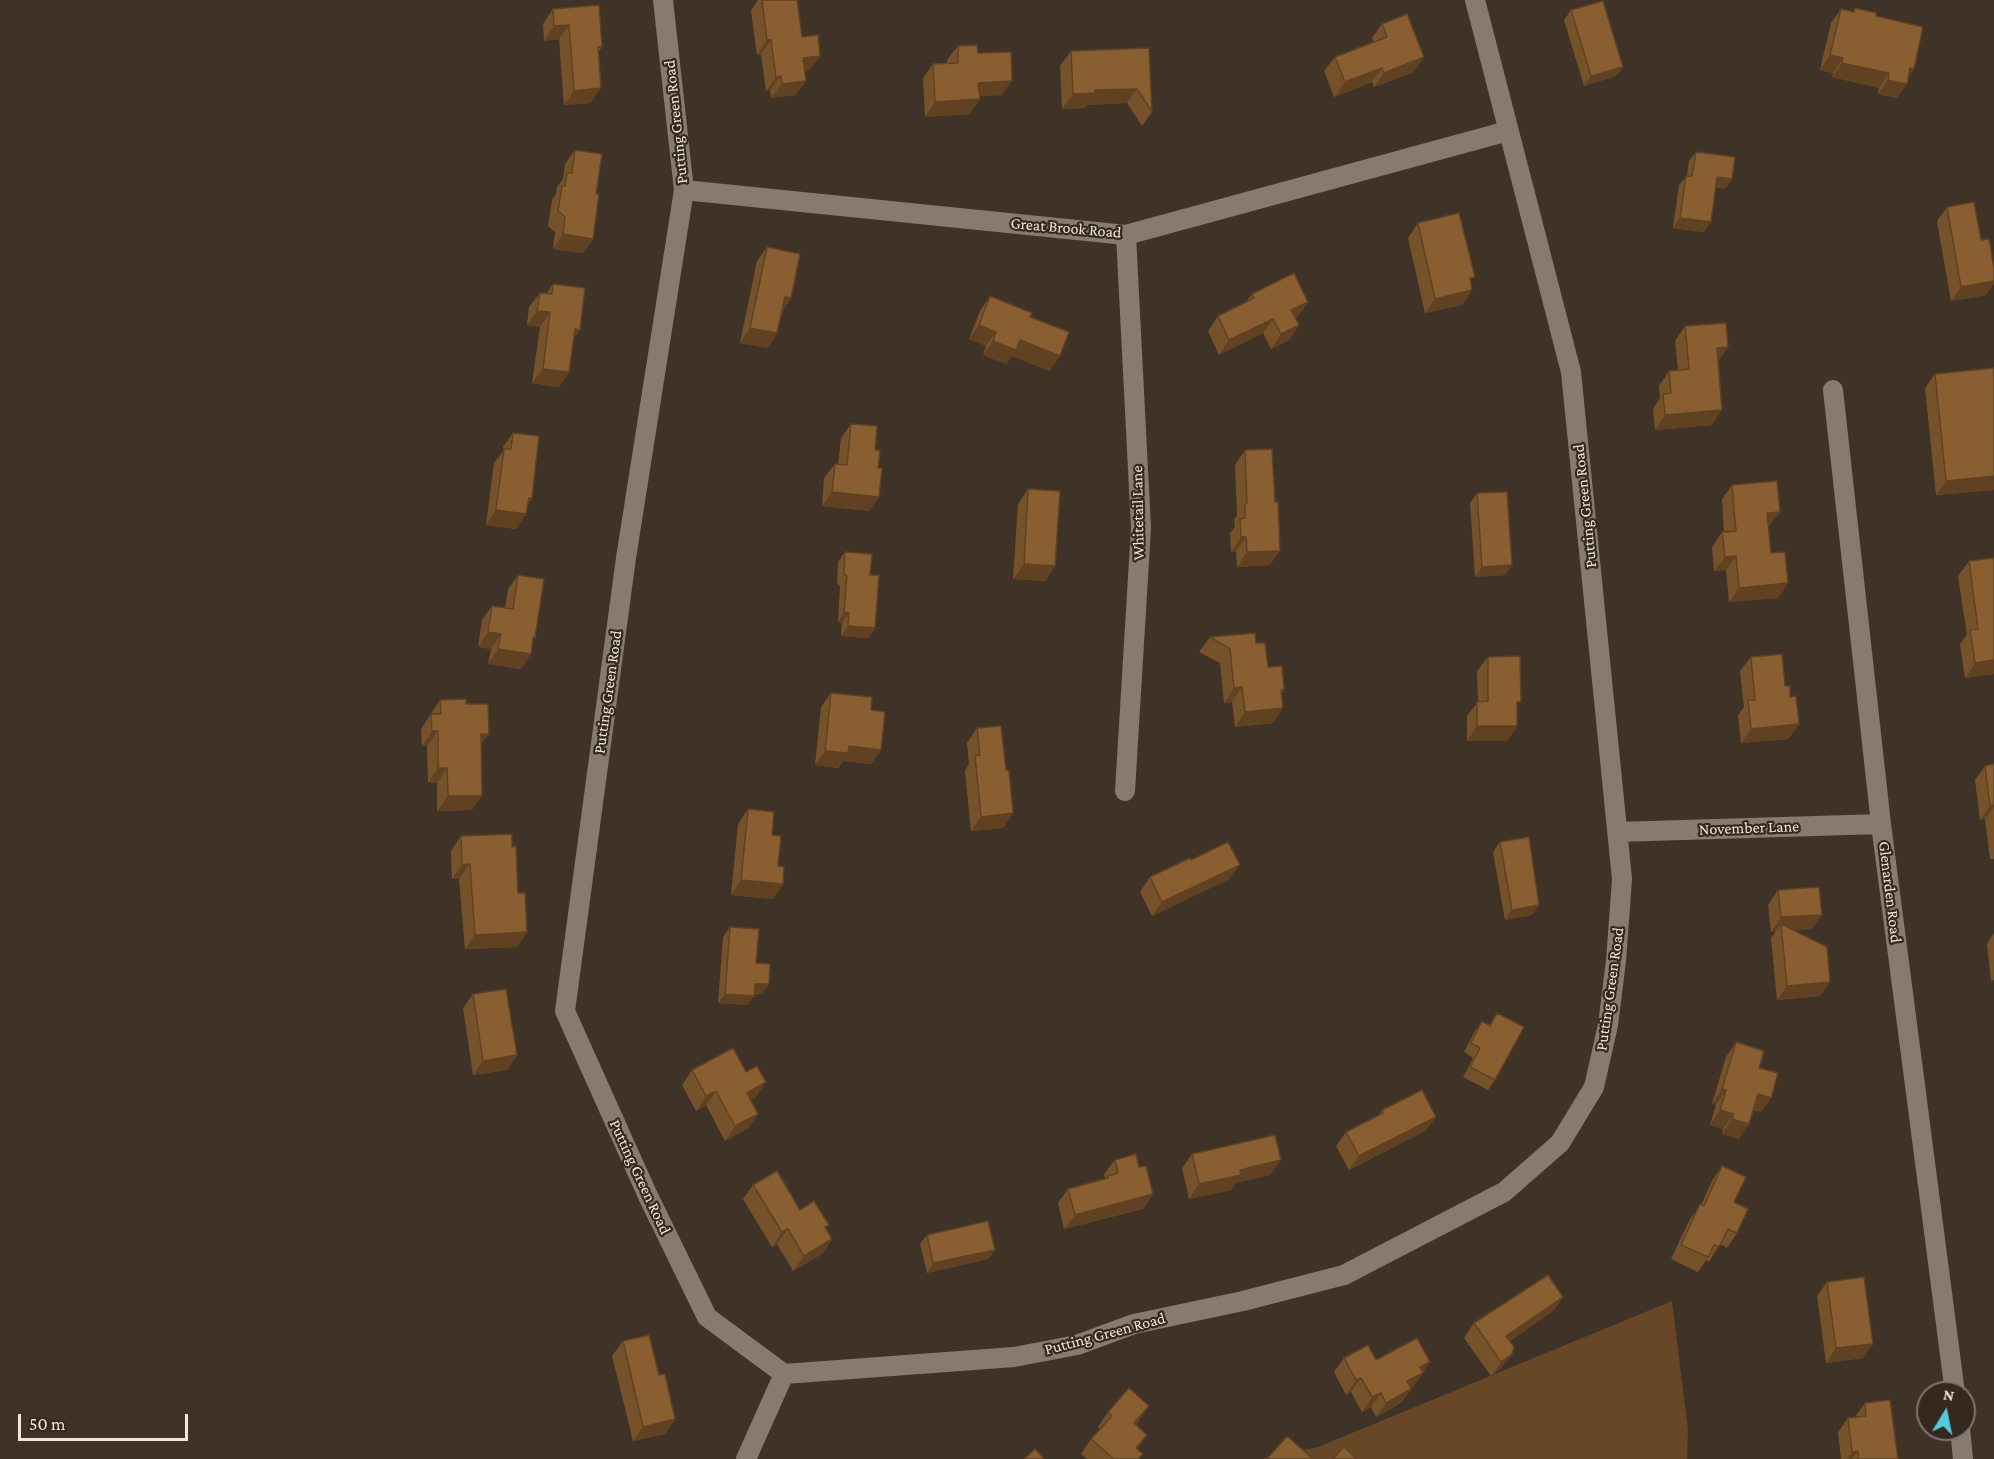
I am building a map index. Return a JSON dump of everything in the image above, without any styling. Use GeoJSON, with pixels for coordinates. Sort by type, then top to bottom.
{"type":"FeatureCollection","features":[{"type":"Feature","properties":{"kind":"street","name":"Putting Green Road"},"geometry":{"type":"LineString","coordinates":[[663,0],[684,190],[627,558],[565,1011],[648,1196],[707,1317],[784,1374],[1014,1358],[1077,1345],[1134,1324],[1243,1301],[1344,1275],[1504,1192],[1560,1143],[1594,1087],[1608,1025],[1616,961],[1622,879],[1571,372],[1475,0]]}},
{"type":"Feature","properties":{"kind":"street","name":"Great Brook Road"},"geometry":{"type":"LineString","coordinates":[[684,190],[1126,235],[1508,131]]}},
{"type":"Feature","properties":{"kind":"street","name":"Whitetail Lane"},"geometry":{"type":"LineString","coordinates":[[1125,791],[1141,528],[1126,235]]}},
{"type":"Feature","properties":{"kind":"street","name":"Glenarden Road"},"geometry":{"type":"LineString","coordinates":[[1833,390],[1881,824],[1953,1381]]}},
{"type":"Feature","properties":{"kind":"street","name":"November Lane"},"geometry":{"type":"LineString","coordinates":[[1617,832],[1881,824]]}},
{"type":"Feature","properties":{"kind":"street"},"geometry":{"type":"LineString","coordinates":[[746,1459],[784,1374]]}},
{"type":"Feature","properties":{"kind":"street"},"geometry":{"type":"LineString","coordinates":[[1962,1441],[1964,1459]]}},
{"type":"Feature","properties":{"kind":"shaded area"},"geometry":{"type":"Polygon","coordinates":[[[1672,1301],[1688,1430],[1687,1459],[1262,1459],[1318,1447],[1672,1301]]]}},
{"type":"Feature","properties":{"kind":"building"},"geometry":{"type":"Polygon","coordinates":[[[762,0],[797,0],[802,37],[818,35],[820,56],[803,58],[806,81],[782,84],[781,76],[776,77],[771,40],[767,40],[762,0]]]}},
{"type":"Feature","properties":{"kind":"building"},"geometry":{"type":"Polygon","coordinates":[[[1603,1],[1623,67],[1591,76],[1571,10],[1603,1]]]}},
{"type":"Feature","properties":{"kind":"building"},"geometry":{"type":"Polygon","coordinates":[[[599,5],[602,47],[598,47],[601,88],[574,91],[569,25],[554,26],[553,9],[599,5]]]}},
{"type":"Feature","properties":{"kind":"building"},"geometry":{"type":"Polygon","coordinates":[[[1855,8],[1876,13],[1876,16],[1923,27],[1914,69],[1910,68],[1907,84],[1888,80],[1889,73],[1842,63],[1843,58],[1830,55],[1841,9],[1854,12],[1855,8]]]}},
{"type":"Feature","properties":{"kind":"building"},"geometry":{"type":"Polygon","coordinates":[[[1407,14],[1424,57],[1384,73],[1382,68],[1345,82],[1335,57],[1387,37],[1382,24],[1407,14]]]}},
{"type":"Feature","properties":{"kind":"building"},"geometry":{"type":"Polygon","coordinates":[[[977,45],[978,53],[1011,52],[1012,81],[978,83],[980,99],[935,102],[933,64],[958,63],[958,46],[977,45]]]}},
{"type":"Feature","properties":{"kind":"building"},"geometry":{"type":"Polygon","coordinates":[[[1149,48],[1152,112],[1137,89],[1095,90],[1095,93],[1073,94],[1071,51],[1149,48]]]}},
{"type":"Feature","properties":{"kind":"building"},"geometry":{"type":"Polygon","coordinates":[[[575,150],[602,154],[593,239],[563,234],[565,217],[558,211],[562,186],[565,186],[567,173],[572,173],[575,150]]]}},
{"type":"Feature","properties":{"kind":"building"},"geometry":{"type":"Polygon","coordinates":[[[1696,152],[1735,157],[1732,179],[1717,177],[1711,222],[1680,218],[1686,176],[1692,176],[1696,152]]]}},
{"type":"Feature","properties":{"kind":"building"},"geometry":{"type":"Polygon","coordinates":[[[1974,202],[1981,240],[1989,239],[1994,281],[1961,287],[1947,207],[1974,202]]]}},
{"type":"Feature","properties":{"kind":"building"},"geometry":{"type":"Polygon","coordinates":[[[1459,213],[1475,277],[1470,278],[1472,290],[1435,299],[1418,223],[1459,213]]]}},
{"type":"Feature","properties":{"kind":"building"},"geometry":{"type":"Polygon","coordinates":[[[767,247],[800,254],[791,298],[785,297],[777,333],[750,328],[767,247]]]}},
{"type":"Feature","properties":{"kind":"building"},"geometry":{"type":"Polygon","coordinates":[[[1294,273],[1308,302],[1291,310],[1299,325],[1281,334],[1273,319],[1229,340],[1218,316],[1254,298],[1252,294],[1294,273]]]}},
{"type":"Feature","properties":{"kind":"building"},"geometry":{"type":"Polygon","coordinates":[[[553,284],[585,288],[580,330],[575,329],[569,372],[543,369],[550,312],[537,311],[540,293],[552,294],[553,284]]]}},
{"type":"Feature","properties":{"kind":"building"},"geometry":{"type":"Polygon","coordinates":[[[990,296],[1032,313],[1030,317],[1069,332],[1060,356],[1020,340],[1016,350],[993,341],[996,332],[979,325],[990,296]]]}},
{"type":"Feature","properties":{"kind":"building"},"geometry":{"type":"Polygon","coordinates":[[[1726,323],[1728,347],[1717,348],[1722,410],[1665,415],[1663,394],[1671,393],[1669,371],[1689,369],[1685,326],[1726,323]]]}},
{"type":"Feature","properties":{"kind":"building"},"geometry":{"type":"Polygon","coordinates":[[[1994,368],[1994,476],[1946,481],[1935,374],[1994,368]]]}},
{"type":"Feature","properties":{"kind":"building"},"geometry":{"type":"Polygon","coordinates":[[[851,424],[877,426],[875,450],[880,450],[878,468],[882,468],[879,497],[832,492],[835,464],[847,465],[851,424]]]}},
{"type":"Feature","properties":{"kind":"building"},"geometry":{"type":"Polygon","coordinates":[[[513,433],[539,436],[532,498],[529,498],[526,514],[496,510],[504,449],[511,449],[513,433]]]}},
{"type":"Feature","properties":{"kind":"building"},"geometry":{"type":"Polygon","coordinates":[[[1272,449],[1275,502],[1278,502],[1280,551],[1247,552],[1246,537],[1241,537],[1240,519],[1245,518],[1247,502],[1245,450],[1272,449]]]}},
{"type":"Feature","properties":{"kind":"building"},"geometry":{"type":"Polygon","coordinates":[[[1777,481],[1780,512],[1767,513],[1771,553],[1785,552],[1788,583],[1739,588],[1736,556],[1725,557],[1722,532],[1736,531],[1732,485],[1777,481]]]}},
{"type":"Feature","properties":{"kind":"building"},"geometry":{"type":"Polygon","coordinates":[[[1028,489],[1060,491],[1055,566],[1024,564],[1028,489]]]}},
{"type":"Feature","properties":{"kind":"building"},"geometry":{"type":"Polygon","coordinates":[[[1507,492],[1512,565],[1482,567],[1477,493],[1507,492]]]}},
{"type":"Feature","properties":{"kind":"building"},"geometry":{"type":"Polygon","coordinates":[[[845,552],[872,554],[870,575],[879,575],[875,628],[848,626],[849,613],[844,612],[847,576],[844,574],[845,552]]]}},
{"type":"Feature","properties":{"kind":"building"},"geometry":{"type":"Polygon","coordinates":[[[1994,558],[1994,660],[1975,663],[1970,630],[1978,629],[1969,561],[1994,558]]]}},
{"type":"Feature","properties":{"kind":"building"},"geometry":{"type":"Polygon","coordinates":[[[518,575],[544,579],[531,654],[498,649],[501,634],[488,632],[492,606],[513,609],[518,575]]]}},
{"type":"Feature","properties":{"kind":"building"},"geometry":{"type":"Polygon","coordinates":[[[1255,633],[1256,643],[1265,643],[1268,667],[1282,666],[1283,708],[1245,712],[1242,687],[1234,688],[1230,649],[1210,637],[1255,633]]]}},
{"type":"Feature","properties":{"kind":"building"},"geometry":{"type":"Polygon","coordinates":[[[1782,654],[1785,686],[1790,686],[1790,697],[1796,696],[1799,724],[1751,729],[1748,700],[1755,700],[1751,657],[1782,654]]]}},
{"type":"Feature","properties":{"kind":"building"},"geometry":{"type":"Polygon","coordinates":[[[1520,656],[1521,702],[1517,702],[1517,726],[1477,726],[1477,702],[1488,701],[1488,657],[1520,656]]]}},
{"type":"Feature","properties":{"kind":"building"},"geometry":{"type":"Polygon","coordinates":[[[831,693],[872,697],[871,710],[885,712],[881,750],[849,746],[848,753],[825,751],[831,693]]]}},
{"type":"Feature","properties":{"kind":"building"},"geometry":{"type":"Polygon","coordinates":[[[466,699],[466,704],[488,704],[489,734],[481,734],[482,796],[448,796],[447,768],[438,768],[438,731],[432,731],[431,714],[441,714],[440,700],[466,699]]]}},
{"type":"Feature","properties":{"kind":"building"},"geometry":{"type":"Polygon","coordinates":[[[1001,726],[1006,770],[1009,770],[1013,813],[981,817],[975,756],[980,755],[977,728],[1001,726]]]}},
{"type":"Feature","properties":{"kind":"building"},"geometry":{"type":"Polygon","coordinates":[[[1994,764],[1994,805],[1990,806],[1985,766],[1994,764]]]}},
{"type":"Feature","properties":{"kind":"building"},"geometry":{"type":"Polygon","coordinates":[[[748,809],[774,812],[772,835],[781,836],[778,866],[784,867],[783,884],[741,880],[748,809]]]}},
{"type":"Feature","properties":{"kind":"building"},"geometry":{"type":"Polygon","coordinates":[[[512,834],[512,847],[516,846],[518,893],[525,893],[527,932],[475,935],[470,864],[462,865],[461,836],[512,834]]]}},
{"type":"Feature","properties":{"kind":"building"},"geometry":{"type":"Polygon","coordinates":[[[1529,837],[1539,905],[1512,910],[1500,842],[1529,837]]]}},
{"type":"Feature","properties":{"kind":"building"},"geometry":{"type":"Polygon","coordinates":[[[1228,842],[1240,865],[1162,902],[1150,877],[1228,842]]]}},
{"type":"Feature","properties":{"kind":"building"},"geometry":{"type":"Polygon","coordinates":[[[1819,887],[1822,915],[1781,917],[1778,890],[1819,887]]]}},
{"type":"Feature","properties":{"kind":"building"},"geometry":{"type":"Polygon","coordinates":[[[1781,924],[1827,947],[1830,982],[1787,986],[1781,924]]]}},
{"type":"Feature","properties":{"kind":"building"},"geometry":{"type":"Polygon","coordinates":[[[730,927],[759,929],[756,963],[770,964],[769,984],[755,984],[754,996],[725,994],[730,927]]]}},
{"type":"Feature","properties":{"kind":"building"},"geometry":{"type":"Polygon","coordinates":[[[506,989],[517,1055],[483,1061],[473,994],[506,989]]]}},
{"type":"Feature","properties":{"kind":"building"},"geometry":{"type":"Polygon","coordinates":[[[1497,1013],[1524,1027],[1495,1080],[1470,1067],[1480,1048],[1471,1043],[1482,1021],[1490,1026],[1497,1013]]]}},
{"type":"Feature","properties":{"kind":"building"},"geometry":{"type":"Polygon","coordinates":[[[1736,1042],[1764,1051],[1759,1068],[1778,1073],[1771,1098],[1758,1094],[1749,1124],[1732,1119],[1734,1114],[1720,1110],[1726,1090],[1722,1089],[1736,1042]]]}},
{"type":"Feature","properties":{"kind":"building"},"geometry":{"type":"Polygon","coordinates":[[[733,1048],[746,1072],[757,1066],[766,1082],[747,1093],[758,1114],[735,1126],[716,1091],[706,1096],[692,1070],[733,1048]]]}},
{"type":"Feature","properties":{"kind":"building"},"geometry":{"type":"Polygon","coordinates":[[[1422,1090],[1436,1117],[1359,1156],[1346,1132],[1383,1113],[1382,1110],[1422,1090]]]}},
{"type":"Feature","properties":{"kind":"building"},"geometry":{"type":"Polygon","coordinates":[[[1275,1135],[1281,1160],[1240,1170],[1241,1175],[1199,1184],[1192,1154],[1275,1135]]]}},
{"type":"Feature","properties":{"kind":"building"},"geometry":{"type":"Polygon","coordinates":[[[1136,1154],[1139,1167],[1146,1166],[1153,1194],[1075,1215],[1068,1189],[1118,1173],[1115,1160],[1136,1154]]]}},
{"type":"Feature","properties":{"kind":"building"},"geometry":{"type":"Polygon","coordinates":[[[1722,1166],[1746,1177],[1734,1202],[1748,1209],[1737,1233],[1728,1229],[1719,1247],[1714,1245],[1708,1257],[1681,1245],[1700,1204],[1704,1206],[1722,1166]]]}},
{"type":"Feature","properties":{"kind":"building"},"geometry":{"type":"Polygon","coordinates":[[[777,1171],[800,1210],[814,1201],[829,1225],[825,1227],[832,1239],[804,1256],[788,1229],[782,1232],[753,1185],[777,1171]]]}},
{"type":"Feature","properties":{"kind":"building"},"geometry":{"type":"Polygon","coordinates":[[[988,1221],[995,1250],[933,1263],[927,1235],[988,1221]]]}},
{"type":"Feature","properties":{"kind":"building"},"geometry":{"type":"Polygon","coordinates":[[[1548,1275],[1563,1297],[1506,1336],[1514,1347],[1512,1354],[1501,1362],[1474,1323],[1548,1275]]]}},
{"type":"Feature","properties":{"kind":"building"},"geometry":{"type":"Polygon","coordinates":[[[1864,1277],[1873,1344],[1836,1348],[1827,1282],[1864,1277]]]}},
{"type":"Feature","properties":{"kind":"building"},"geometry":{"type":"Polygon","coordinates":[[[649,1335],[659,1375],[665,1374],[675,1419],[643,1427],[623,1341],[649,1335]]]}},
{"type":"Feature","properties":{"kind":"building"},"geometry":{"type":"Polygon","coordinates":[[[1417,1338],[1430,1362],[1420,1367],[1423,1373],[1407,1381],[1411,1389],[1386,1403],[1381,1393],[1372,1397],[1361,1378],[1356,1380],[1344,1358],[1368,1345],[1376,1360],[1417,1338]]]}},
{"type":"Feature","properties":{"kind":"building"},"geometry":{"type":"Polygon","coordinates":[[[1129,1388],[1149,1406],[1134,1423],[1147,1435],[1136,1448],[1143,1454],[1138,1459],[1114,1459],[1091,1439],[1112,1416],[1108,1412],[1129,1388]]]}},
{"type":"Feature","properties":{"kind":"building"},"geometry":{"type":"Polygon","coordinates":[[[1890,1400],[1898,1459],[1858,1459],[1858,1451],[1852,1452],[1848,1418],[1866,1416],[1865,1403],[1890,1400]]]}},
{"type":"Feature","properties":{"kind":"building"},"geometry":{"type":"Polygon","coordinates":[[[1287,1436],[1313,1459],[1267,1459],[1287,1436]]]}},
{"type":"Feature","properties":{"kind":"building"},"geometry":{"type":"Polygon","coordinates":[[[1344,1447],[1357,1459],[1333,1459],[1344,1447]]]}},
{"type":"Feature","properties":{"kind":"building"},"geometry":{"type":"Polygon","coordinates":[[[1035,1449],[1044,1459],[1024,1459],[1035,1449]]]}}]}
